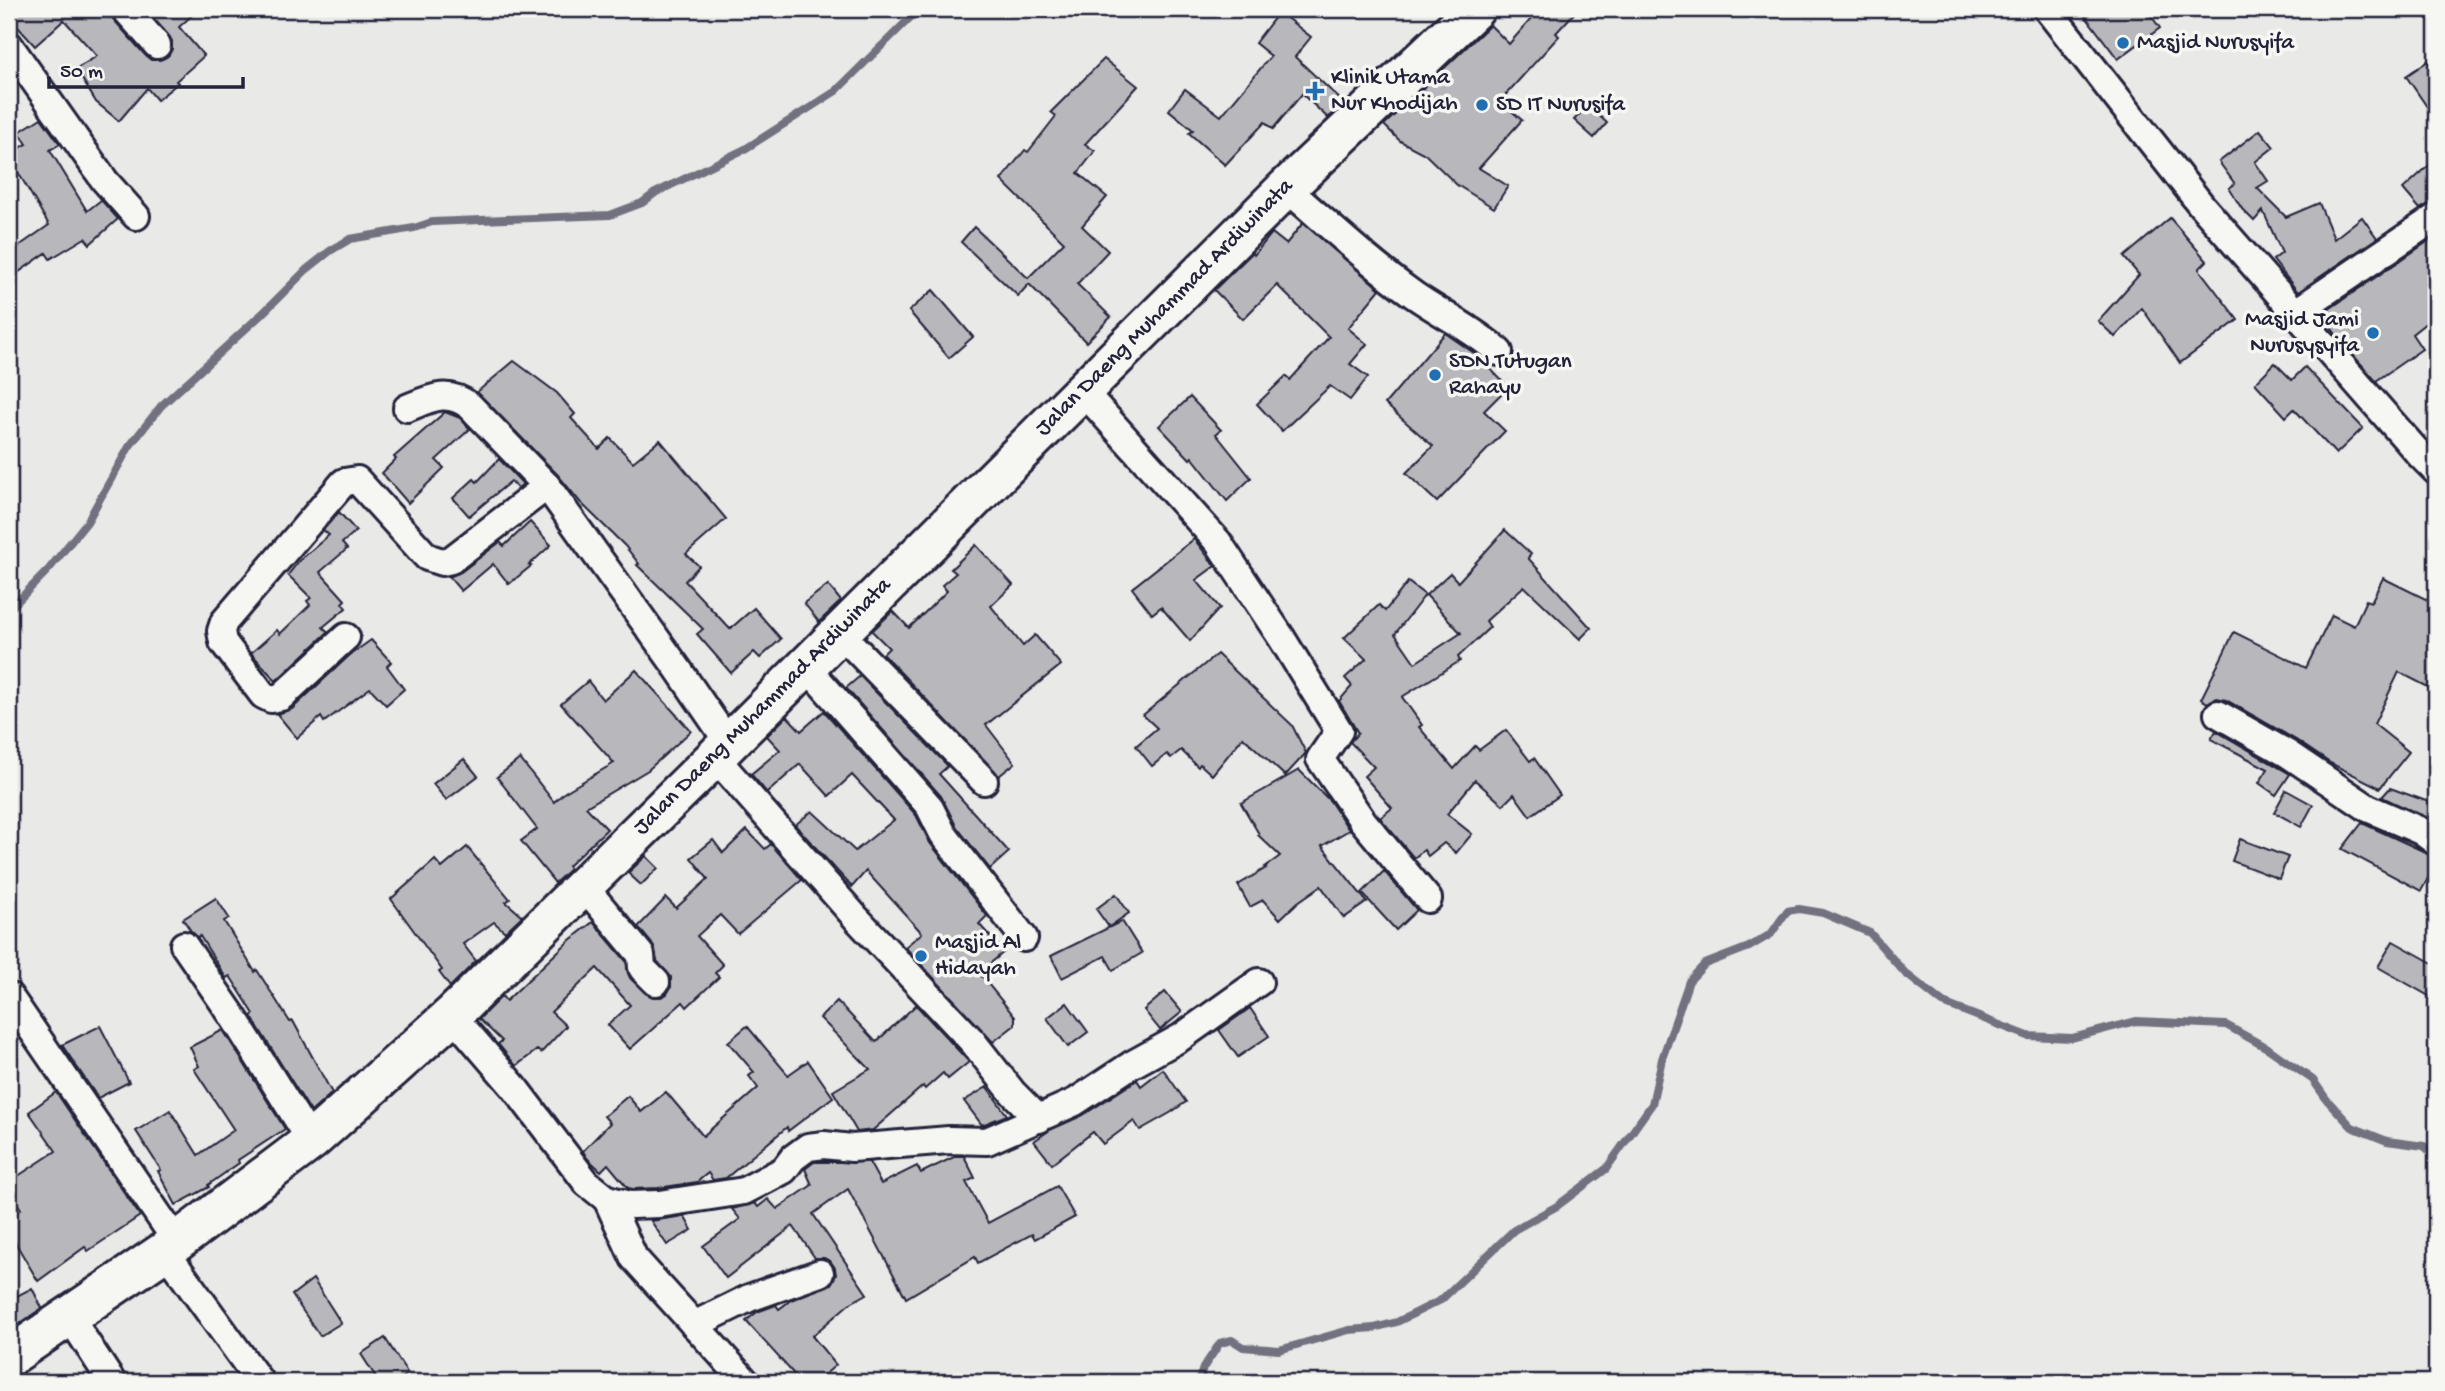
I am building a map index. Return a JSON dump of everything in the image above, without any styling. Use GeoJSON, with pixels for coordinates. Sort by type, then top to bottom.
{"type":"FeatureCollection","features":[{"type":"Feature","properties":{"kind":"main road","name":"Jalan Daeng Muhammad Ardiwinata"},"geometry":{"type":"LineString","coordinates":[[9,1357],[171,1246],[312,1141],[452,1014],[1286,188],[1475,9]]}},
{"type":"Feature","properties":{"kind":"street"},"geometry":{"type":"LineString","coordinates":[[125,9],[157,45]]}},
{"type":"Feature","properties":{"kind":"street"},"geometry":{"type":"LineString","coordinates":[[2047,9],[2202,206],[2436,471]]}},
{"type":"Feature","properties":{"kind":"street"},"geometry":{"type":"LineString","coordinates":[[9,45],[105,181],[136,216]]}},
{"type":"Feature","properties":{"kind":"street"},"geometry":{"type":"LineString","coordinates":[[1286,188],[1362,254],[1416,296],[1472,330],[1499,352]]}},
{"type":"Feature","properties":{"kind":"street"},"geometry":{"type":"LineString","coordinates":[[2296,312],[2436,217]]}},
{"type":"Feature","properties":{"kind":"street"},"geometry":{"type":"LineString","coordinates":[[1082,390],[1225,553],[1282,637],[1339,731],[1320,759],[1362,820],[1429,898]]}},
{"type":"Feature","properties":{"kind":"street"},"geometry":{"type":"LineString","coordinates":[[407,408],[435,397],[457,397],[470,406],[547,486],[678,669],[721,750],[857,919],[972,1042],[1013,1093],[1039,1119]]}},
{"type":"Feature","properties":{"kind":"street"},"geometry":{"type":"LineString","coordinates":[[346,637],[281,697],[271,699],[263,695],[223,642],[221,631],[224,622],[344,482],[357,480],[427,556],[433,561],[442,562],[451,560],[547,486]]}},
{"type":"Feature","properties":{"kind":"street"},"geometry":{"type":"LineString","coordinates":[[839,632],[984,781]]}},
{"type":"Feature","properties":{"kind":"street"},"geometry":{"type":"LineString","coordinates":[[806,665],[929,806],[943,834],[1024,938]]}},
{"type":"Feature","properties":{"kind":"street"},"geometry":{"type":"LineString","coordinates":[[2218,713],[2288,754],[2368,808],[2421,831],[2436,842]]}},
{"type":"Feature","properties":{"kind":"street"},"geometry":{"type":"LineString","coordinates":[[583,885],[641,955],[642,968],[656,982]]}},
{"type":"Feature","properties":{"kind":"street"},"geometry":{"type":"LineString","coordinates":[[184,945],[312,1141]]}},
{"type":"Feature","properties":{"kind":"street"},"geometry":{"type":"LineString","coordinates":[[452,1014],[514,1087],[587,1183],[607,1199],[631,1205],[744,1191],[775,1177],[808,1147],[824,1144],[852,1149],[949,1140],[987,1142],[1075,1102],[1180,1038],[1259,982]]}},
{"type":"Feature","properties":{"kind":"street"},"geometry":{"type":"LineString","coordinates":[[9,996],[260,1382]]}},
{"type":"Feature","properties":{"kind":"street"},"geometry":{"type":"LineString","coordinates":[[607,1199],[634,1258],[746,1382]]}},
{"type":"Feature","properties":{"kind":"street"},"geometry":{"type":"LineString","coordinates":[[694,1325],[749,1298],[820,1273]]}},
{"type":"Feature","properties":{"kind":"street"},"geometry":{"type":"LineString","coordinates":[[69,1315],[112,1382]]}},
{"type":"Feature","properties":{"kind":"building"},"geometry":{"type":"Polygon","coordinates":[[[9,9],[110,9],[113,19],[145,55],[151,60],[159,60],[168,56],[172,41],[146,9],[199,9],[179,27],[204,56],[157,100],[147,88],[119,121],[96,102],[76,69],[97,56],[64,20],[35,46],[9,17],[9,9]]]}},
{"type":"Feature","properties":{"kind":"building"},"geometry":{"type":"Polygon","coordinates":[[[1540,9],[1578,9],[1556,33],[1559,36],[1500,101],[1522,120],[1479,168],[1508,186],[1494,208],[1457,185],[1425,154],[1400,141],[1384,125],[1490,25],[1509,44],[1540,9]]]}},
{"type":"Feature","properties":{"kind":"building","name":"Masjid Nurusyifa"},"geometry":{"type":"Polygon","coordinates":[[[2080,9],[2146,9],[2160,28],[2118,59],[2080,9]]]}},
{"type":"Feature","properties":{"kind":"building"},"geometry":{"type":"Polygon","coordinates":[[[1279,12],[1311,37],[1295,57],[1343,102],[1328,118],[1302,94],[1273,129],[1265,122],[1225,165],[1189,133],[1193,130],[1169,110],[1185,89],[1221,116],[1271,56],[1255,43],[1279,12]]]}},
{"type":"Feature","properties":{"kind":"building"},"geometry":{"type":"Polygon","coordinates":[[[1104,59],[1138,86],[1085,144],[1095,151],[1078,173],[1107,197],[1082,226],[1108,251],[1077,284],[1111,317],[1086,342],[1029,284],[1018,296],[961,242],[974,227],[1028,278],[1064,242],[1001,180],[1025,150],[1028,152],[1056,116],[1051,112],[1104,59]]]}},
{"type":"Feature","properties":{"kind":"building"},"geometry":{"type":"Polygon","coordinates":[[[2428,61],[2436,73],[2436,120],[2406,76],[2428,61]]]}},
{"type":"Feature","properties":{"kind":"building"},"geometry":{"type":"Polygon","coordinates":[[[1588,105],[1607,123],[1594,138],[1574,120],[1588,105]]]}},
{"type":"Feature","properties":{"kind":"building"},"geometry":{"type":"Polygon","coordinates":[[[41,118],[60,144],[50,150],[87,211],[101,200],[118,219],[90,244],[85,238],[50,259],[46,253],[9,279],[9,253],[49,225],[18,172],[9,177],[9,153],[27,144],[19,132],[41,118]]]}},
{"type":"Feature","properties":{"kind":"building"},"geometry":{"type":"Polygon","coordinates":[[[2260,130],[2274,147],[2255,162],[2268,181],[2257,188],[2286,217],[2319,203],[2334,239],[2362,217],[2377,238],[2298,292],[2273,260],[2282,253],[2263,211],[2254,221],[2242,209],[2229,188],[2235,184],[2219,162],[2260,130]]]}},
{"type":"Feature","properties":{"kind":"building"},"geometry":{"type":"Polygon","coordinates":[[[2436,159],[2436,201],[2420,209],[2403,189],[2436,159]]]}},
{"type":"Feature","properties":{"kind":"building"},"geometry":{"type":"Polygon","coordinates":[[[2170,218],[2207,261],[2199,269],[2238,320],[2180,363],[2142,308],[2115,337],[2098,321],[2139,275],[2124,257],[2170,218]]]}},
{"type":"Feature","properties":{"kind":"building"},"geometry":{"type":"Polygon","coordinates":[[[1303,223],[1380,289],[1348,328],[1367,344],[1350,364],[1368,377],[1350,400],[1330,386],[1282,431],[1257,404],[1286,376],[1290,380],[1329,337],[1277,285],[1243,319],[1214,290],[1252,253],[1254,255],[1272,233],[1286,244],[1303,223]]]}},
{"type":"Feature","properties":{"kind":"building"},"geometry":{"type":"Polygon","coordinates":[[[2436,236],[2436,315],[2412,334],[2422,349],[2376,381],[2339,339],[2322,314],[2436,236]]]}},
{"type":"Feature","properties":{"kind":"building"},"geometry":{"type":"Polygon","coordinates":[[[933,290],[973,337],[949,358],[909,311],[933,290]]]}},
{"type":"Feature","properties":{"kind":"building"},"geometry":{"type":"Polygon","coordinates":[[[1445,333],[1477,355],[1508,387],[1484,411],[1505,431],[1437,502],[1406,473],[1433,446],[1385,404],[1445,333]]]}},
{"type":"Feature","properties":{"kind":"building"},"geometry":{"type":"Polygon","coordinates":[[[514,361],[557,393],[575,414],[571,418],[599,449],[610,438],[633,462],[660,440],[726,519],[686,554],[699,566],[685,581],[730,629],[754,608],[781,639],[760,658],[754,652],[731,673],[697,634],[703,629],[637,565],[639,564],[625,546],[477,392],[514,361]]]}},
{"type":"Feature","properties":{"kind":"building"},"geometry":{"type":"Polygon","coordinates":[[[2275,363],[2292,380],[2305,367],[2363,428],[2336,454],[2294,409],[2286,417],[2255,383],[2275,363]]]}},
{"type":"Feature","properties":{"kind":"building"},"geometry":{"type":"Polygon","coordinates":[[[1190,397],[1221,430],[1216,434],[1251,478],[1227,501],[1192,457],[1190,459],[1159,426],[1190,397]]]}},
{"type":"Feature","properties":{"kind":"building"},"geometry":{"type":"Polygon","coordinates":[[[445,412],[460,418],[470,429],[436,460],[444,468],[408,503],[382,473],[396,459],[394,457],[445,412]]]}},
{"type":"Feature","properties":{"kind":"building"},"geometry":{"type":"Polygon","coordinates":[[[499,459],[523,484],[518,488],[511,481],[469,516],[453,498],[474,479],[477,482],[499,459]]]}},
{"type":"Feature","properties":{"kind":"building"},"geometry":{"type":"Polygon","coordinates":[[[339,512],[356,531],[342,543],[347,549],[320,572],[345,600],[342,603],[346,608],[323,627],[328,632],[276,681],[251,653],[277,630],[280,634],[310,605],[307,601],[311,598],[288,575],[299,561],[329,535],[323,530],[339,512]]]}},
{"type":"Feature","properties":{"kind":"building"},"geometry":{"type":"Polygon","coordinates":[[[530,522],[551,545],[509,584],[493,564],[461,591],[449,577],[461,572],[500,542],[504,546],[530,522]]]}},
{"type":"Feature","properties":{"kind":"building"},"geometry":{"type":"Polygon","coordinates":[[[1505,530],[1531,554],[1528,558],[1591,628],[1580,639],[1524,586],[1486,621],[1490,627],[1458,657],[1460,661],[1402,697],[1422,725],[1419,727],[1454,769],[1475,746],[1479,750],[1506,730],[1530,761],[1534,758],[1560,795],[1530,816],[1514,794],[1503,805],[1475,780],[1447,814],[1472,834],[1456,853],[1444,843],[1428,856],[1424,850],[1414,858],[1380,818],[1392,808],[1364,776],[1374,767],[1350,742],[1358,733],[1339,701],[1352,686],[1345,678],[1366,659],[1344,638],[1379,605],[1385,611],[1408,582],[1425,595],[1395,634],[1415,663],[1461,633],[1426,595],[1450,573],[1458,582],[1505,530]]]}},
{"type":"Feature","properties":{"kind":"building"},"geometry":{"type":"Polygon","coordinates":[[[1194,539],[1215,566],[1196,580],[1220,608],[1190,641],[1161,607],[1152,614],[1132,588],[1194,539]]]}},
{"type":"Feature","properties":{"kind":"building"},"geometry":{"type":"Polygon","coordinates":[[[976,545],[1013,585],[991,606],[1023,646],[1035,635],[1061,665],[986,725],[1015,763],[999,776],[883,654],[889,648],[872,631],[893,611],[909,628],[947,591],[942,585],[956,573],[951,569],[976,545]]]}},
{"type":"Feature","properties":{"kind":"building"},"geometry":{"type":"Polygon","coordinates":[[[2383,578],[2436,604],[2436,691],[2399,672],[2374,724],[2409,752],[2380,788],[2330,763],[2226,700],[2217,698],[2208,703],[2201,699],[2234,632],[2306,668],[2332,615],[2354,626],[2366,600],[2371,602],[2383,578]]]}},
{"type":"Feature","properties":{"kind":"building"},"geometry":{"type":"Polygon","coordinates":[[[828,585],[841,601],[819,622],[804,603],[828,585]]]}},
{"type":"Feature","properties":{"kind":"building"},"geometry":{"type":"Polygon","coordinates":[[[371,640],[391,662],[387,666],[404,689],[386,705],[370,688],[324,722],[321,717],[297,738],[277,714],[292,709],[350,655],[371,640]]]}},
{"type":"Feature","properties":{"kind":"building"},"geometry":{"type":"Polygon","coordinates":[[[1217,654],[1292,725],[1306,753],[1285,776],[1243,737],[1212,775],[1200,764],[1198,767],[1181,750],[1171,758],[1167,754],[1152,766],[1136,746],[1157,728],[1143,715],[1217,654]]]}},
{"type":"Feature","properties":{"kind":"building"},"geometry":{"type":"Polygon","coordinates":[[[636,670],[691,731],[648,770],[586,807],[607,829],[568,866],[570,869],[555,883],[521,841],[537,829],[497,777],[520,759],[554,802],[565,792],[614,763],[561,704],[588,681],[603,700],[636,670]]]}},
{"type":"Feature","properties":{"kind":"building"},"geometry":{"type":"Polygon","coordinates":[[[860,676],[948,766],[939,774],[1009,852],[990,869],[956,826],[941,796],[846,688],[860,676]]]}},
{"type":"Feature","properties":{"kind":"building"},"geometry":{"type":"Polygon","coordinates":[[[824,711],[916,815],[930,843],[987,916],[979,924],[1004,952],[979,973],[1015,1017],[1015,1025],[993,1042],[905,947],[922,933],[866,871],[852,887],[795,825],[812,811],[855,851],[894,820],[852,775],[829,796],[800,764],[767,793],[751,774],[780,750],[767,736],[787,716],[801,731],[824,711]]]}},
{"type":"Feature","properties":{"kind":"building"},"geometry":{"type":"Polygon","coordinates":[[[2216,731],[2290,774],[2276,795],[2259,783],[2268,769],[2211,739],[2216,731]]]}},
{"type":"Feature","properties":{"kind":"building"},"geometry":{"type":"Polygon","coordinates":[[[464,759],[478,776],[446,800],[433,784],[464,759]]]}},
{"type":"Feature","properties":{"kind":"building"},"geometry":{"type":"Polygon","coordinates":[[[1299,770],[1330,801],[1349,830],[1322,846],[1367,902],[1344,918],[1321,886],[1280,919],[1263,900],[1250,907],[1238,885],[1280,856],[1258,835],[1241,803],[1299,770]]]}},
{"type":"Feature","properties":{"kind":"building"},"geometry":{"type":"Polygon","coordinates":[[[2390,788],[2436,807],[2436,823],[2382,797],[2390,788]]]}},
{"type":"Feature","properties":{"kind":"building"},"geometry":{"type":"Polygon","coordinates":[[[2286,790],[2313,805],[2301,827],[2274,812],[2286,790]]]}},
{"type":"Feature","properties":{"kind":"building"},"geometry":{"type":"Polygon","coordinates":[[[2362,823],[2436,857],[2436,864],[2421,891],[2342,849],[2362,823]]]}},
{"type":"Feature","properties":{"kind":"building"},"geometry":{"type":"Polygon","coordinates":[[[747,830],[765,849],[771,844],[802,880],[738,934],[720,915],[697,936],[723,965],[715,973],[719,977],[687,1007],[683,1002],[630,1049],[608,1025],[630,1005],[597,968],[551,1012],[566,1026],[541,1053],[537,1050],[516,1066],[498,1044],[502,1041],[479,1019],[502,996],[506,1001],[570,940],[593,922],[626,961],[630,978],[645,993],[653,997],[667,994],[671,987],[671,977],[657,961],[653,945],[638,927],[666,898],[676,908],[708,879],[691,858],[713,840],[723,853],[747,830]]]}},
{"type":"Feature","properties":{"kind":"building"},"geometry":{"type":"Polygon","coordinates":[[[2240,839],[2288,857],[2279,879],[2232,861],[2240,839]]]}},
{"type":"Feature","properties":{"kind":"building"},"geometry":{"type":"Polygon","coordinates":[[[467,847],[510,899],[506,902],[522,916],[505,932],[494,922],[463,944],[476,961],[450,987],[439,972],[442,970],[391,899],[435,860],[442,868],[467,847]]]}},
{"type":"Feature","properties":{"kind":"building"},"geometry":{"type":"Polygon","coordinates":[[[646,856],[658,868],[641,885],[628,873],[646,856]]]}},
{"type":"Feature","properties":{"kind":"building"},"geometry":{"type":"Polygon","coordinates":[[[1384,871],[1417,910],[1396,930],[1362,893],[1384,871]]]}},
{"type":"Feature","properties":{"kind":"building"},"geometry":{"type":"Polygon","coordinates":[[[1116,894],[1129,913],[1109,927],[1096,909],[1116,894]]]}},
{"type":"Feature","properties":{"kind":"building"},"geometry":{"type":"Polygon","coordinates":[[[216,898],[229,918],[224,921],[255,972],[257,970],[290,1022],[293,1021],[332,1093],[311,1112],[251,1016],[254,1014],[230,976],[226,978],[200,936],[198,938],[183,919],[216,898]]]}},
{"type":"Feature","properties":{"kind":"building"},"geometry":{"type":"Polygon","coordinates":[[[1122,921],[1142,953],[1113,970],[1105,956],[1062,978],[1051,956],[1122,921]]]}},
{"type":"Feature","properties":{"kind":"building"},"geometry":{"type":"Polygon","coordinates":[[[2393,941],[2436,965],[2436,1000],[2378,967],[2393,941]]]}},
{"type":"Feature","properties":{"kind":"building"},"geometry":{"type":"Polygon","coordinates":[[[1165,992],[1182,1012],[1160,1030],[1144,1010],[1165,992]]]}},
{"type":"Feature","properties":{"kind":"building"},"geometry":{"type":"Polygon","coordinates":[[[837,1001],[876,1042],[916,1005],[969,1062],[948,1079],[943,1073],[925,1089],[923,1086],[873,1130],[857,1132],[833,1091],[870,1069],[820,1018],[837,1001]]]}},
{"type":"Feature","properties":{"kind":"building"},"geometry":{"type":"Polygon","coordinates":[[[1067,1003],[1088,1032],[1068,1047],[1047,1018],[1067,1003]]]}},
{"type":"Feature","properties":{"kind":"building"},"geometry":{"type":"Polygon","coordinates":[[[1250,1008],[1269,1036],[1238,1057],[1219,1030],[1250,1008]]]}},
{"type":"Feature","properties":{"kind":"building"},"geometry":{"type":"Polygon","coordinates":[[[100,1026],[129,1082],[98,1098],[62,1045],[100,1026]]]}},
{"type":"Feature","properties":{"kind":"building"},"geometry":{"type":"Polygon","coordinates":[[[747,1026],[788,1075],[808,1061],[833,1097],[788,1131],[787,1127],[726,1178],[713,1180],[708,1173],[697,1182],[633,1189],[628,1188],[608,1164],[601,1171],[587,1158],[583,1151],[610,1123],[604,1116],[628,1096],[641,1112],[666,1092],[703,1136],[758,1088],[749,1076],[754,1072],[728,1042],[747,1026]]]}},
{"type":"Feature","properties":{"kind":"building"},"geometry":{"type":"Polygon","coordinates":[[[223,1030],[285,1129],[238,1160],[239,1163],[208,1185],[209,1187],[176,1205],[158,1171],[161,1170],[136,1131],[170,1110],[198,1155],[234,1130],[194,1069],[199,1066],[190,1047],[223,1030]]]}},
{"type":"Feature","properties":{"kind":"building"},"geometry":{"type":"Polygon","coordinates":[[[1163,1069],[1186,1102],[1140,1130],[1134,1121],[1103,1144],[1093,1132],[1052,1164],[1034,1141],[1050,1130],[1083,1115],[1137,1080],[1141,1086],[1163,1069]]]}},
{"type":"Feature","properties":{"kind":"building"},"geometry":{"type":"Polygon","coordinates":[[[987,1087],[1007,1115],[982,1125],[964,1101],[987,1087]]]}},
{"type":"Feature","properties":{"kind":"building"},"geometry":{"type":"Polygon","coordinates":[[[56,1092],[140,1216],[88,1251],[85,1247],[38,1281],[9,1232],[9,1217],[21,1209],[9,1190],[9,1182],[56,1151],[29,1112],[56,1092]]]}},
{"type":"Feature","properties":{"kind":"building"},"geometry":{"type":"Polygon","coordinates":[[[956,1156],[964,1156],[975,1178],[966,1182],[988,1223],[1057,1186],[1075,1217],[1035,1239],[1032,1234],[978,1263],[975,1257],[906,1298],[848,1189],[813,1214],[867,1294],[849,1304],[812,1336],[836,1365],[816,1382],[801,1382],[746,1321],[757,1312],[776,1305],[779,1309],[791,1300],[831,1284],[836,1275],[831,1262],[824,1258],[815,1258],[793,1226],[726,1278],[703,1246],[740,1219],[732,1209],[755,1203],[758,1207],[768,1199],[777,1209],[812,1185],[805,1169],[814,1162],[869,1162],[881,1184],[917,1166],[921,1173],[956,1156]]]}},
{"type":"Feature","properties":{"kind":"building"},"geometry":{"type":"Polygon","coordinates":[[[684,1216],[692,1230],[667,1245],[651,1221],[684,1216]]]}},
{"type":"Feature","properties":{"kind":"building"},"geometry":{"type":"Polygon","coordinates":[[[313,1279],[341,1323],[320,1336],[292,1295],[313,1279]]]}},
{"type":"Feature","properties":{"kind":"building"},"geometry":{"type":"Polygon","coordinates":[[[32,1288],[42,1308],[9,1331],[9,1300],[32,1288]]]}},
{"type":"Feature","properties":{"kind":"building"},"geometry":{"type":"Polygon","coordinates":[[[385,1338],[408,1374],[395,1382],[379,1382],[361,1354],[385,1338]]]}},
{"type":"Feature","properties":{"kind":"waterway"},"geometry":{"type":"LineString","coordinates":[[9,610],[49,569],[87,522],[129,447],[161,406],[306,270],[330,251],[350,239],[414,228],[432,222],[610,215],[642,203],[655,193],[745,149],[836,91],[919,9]]}},
{"type":"Feature","properties":{"kind":"waterway"},"geometry":{"type":"LineString","coordinates":[[1198,1382],[1203,1368],[1220,1343],[1232,1340],[1243,1347],[1279,1350],[1349,1330],[1374,1328],[1397,1322],[1441,1300],[1514,1230],[1557,1206],[1606,1169],[1652,1104],[1662,1059],[1689,981],[1705,964],[1749,947],[1771,934],[1787,911],[1799,909],[1823,913],[1870,933],[1905,973],[1943,1003],[2028,1036],[2072,1038],[2136,1021],[2226,1025],[2269,1049],[2313,1080],[2352,1127],[2387,1141],[2424,1146],[2436,1157]]}},
{"type":"Feature","properties":{"kind":"place","name":"Masjid Nurusyifa"},"geometry":{"type":"Point","coordinates":[2123,43]}},
{"type":"Feature","properties":{"kind":"place","name":"Klinik Utama Nur Khodijah"},"geometry":{"type":"Point","coordinates":[1315,91]}},
{"type":"Feature","properties":{"kind":"place","name":"SD IT Nurusifa"},"geometry":{"type":"Point","coordinates":[1482,105]}},
{"type":"Feature","properties":{"kind":"place","name":"Masjid Jami Nurusysyifa"},"geometry":{"type":"Point","coordinates":[2373,333]}},
{"type":"Feature","properties":{"kind":"place","name":"SDN Tutugan Rahayu"},"geometry":{"type":"Point","coordinates":[1435,375]}},
{"type":"Feature","properties":{"kind":"place","name":"Masjid Al Hidayah"},"geometry":{"type":"Point","coordinates":[921,956]}}]}
